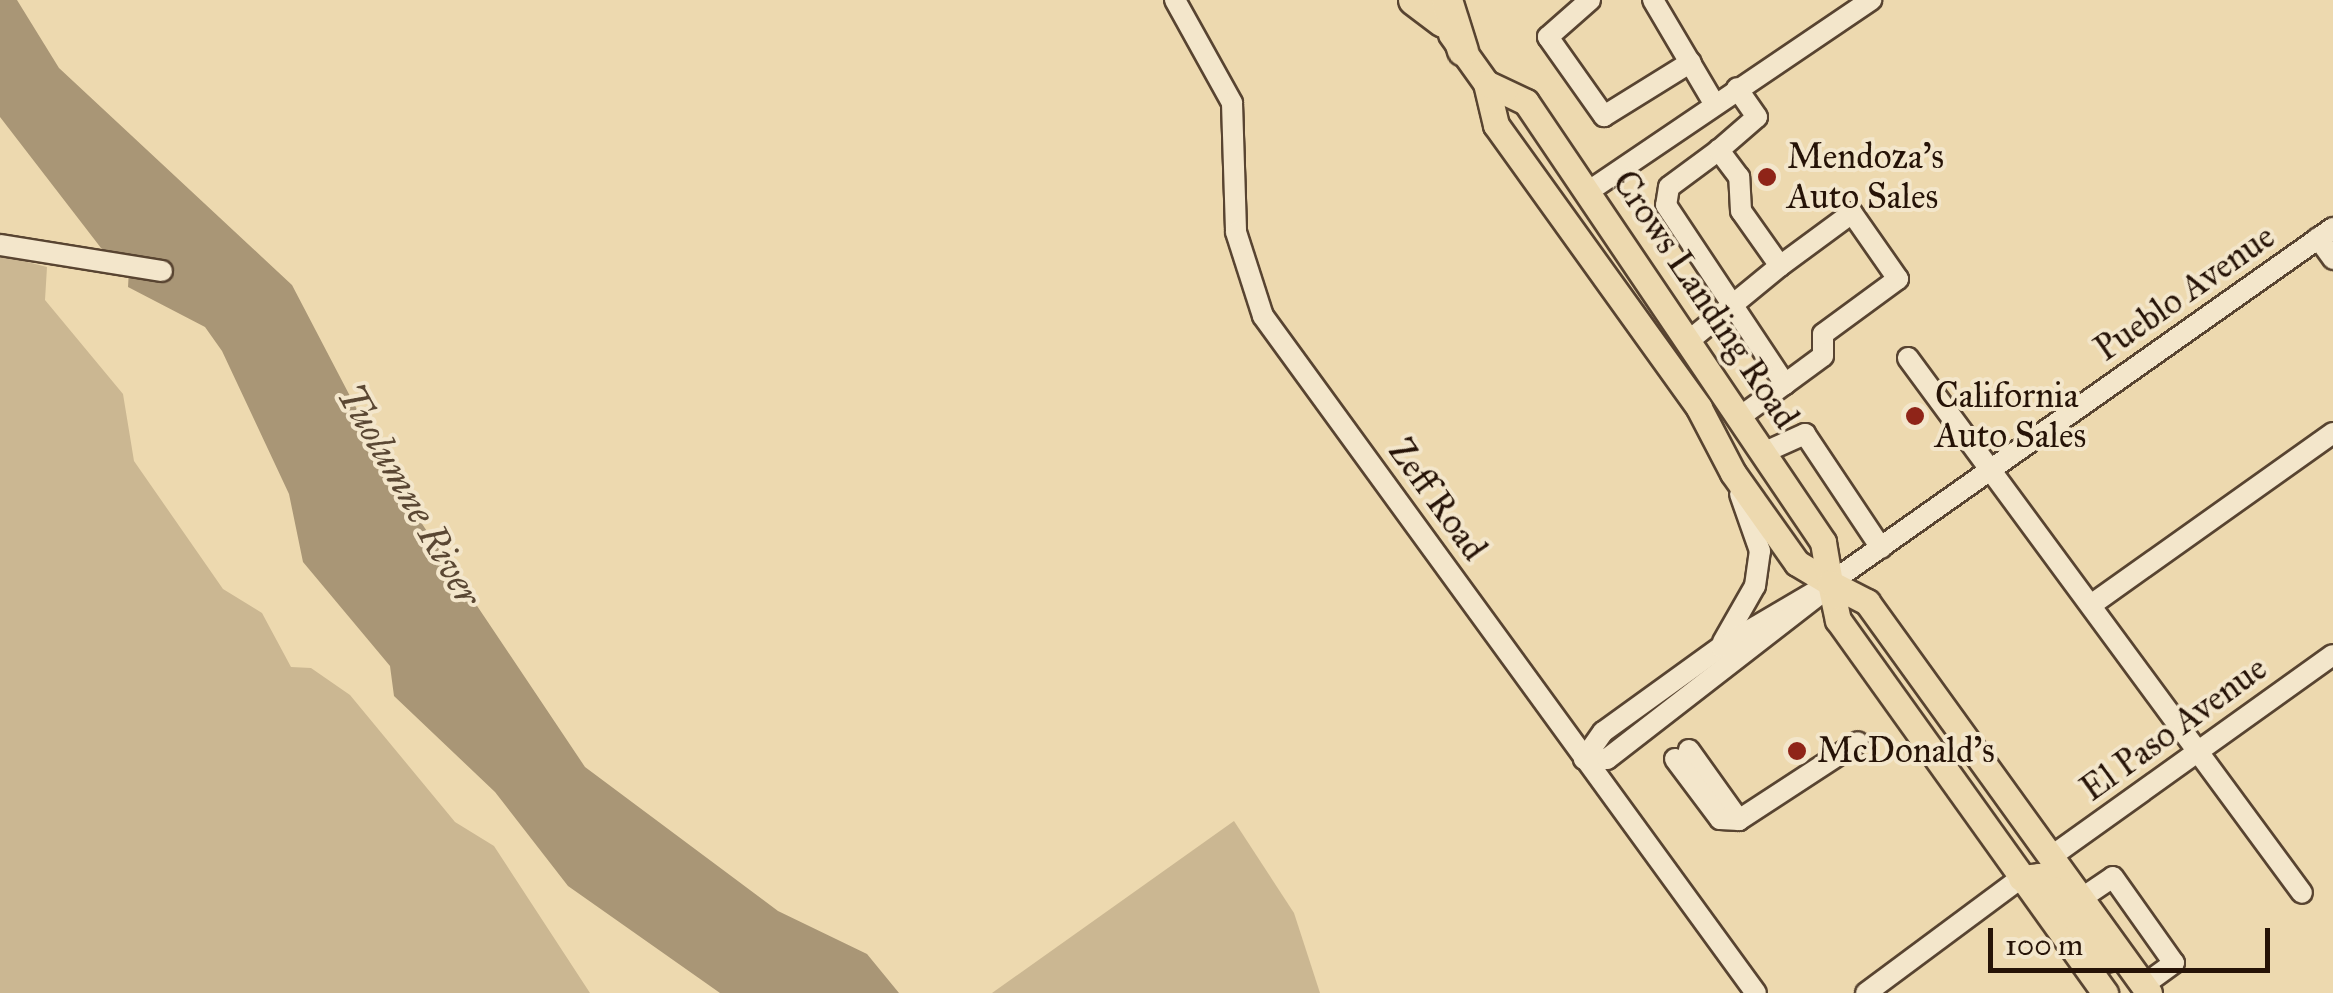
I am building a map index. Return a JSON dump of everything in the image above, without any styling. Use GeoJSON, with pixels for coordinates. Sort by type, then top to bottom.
{"type":"FeatureCollection","features":[{"type":"Feature","properties":{"kind":"highway"},"geometry":{"type":"LineString","coordinates":[[1414,0],[1439,8],[1463,51]]}},
{"type":"Feature","properties":{"kind":"main road","name":"Crows Landing Road"},"geometry":{"type":"LineString","coordinates":[[1463,51],[1486,83],[1496,125],[1688,392],[1733,473],[1797,563],[1867,602],[2145,990]]}},
{"type":"Feature","properties":{"kind":"main road","name":"Crows Landing Road"},"geometry":{"type":"LineString","coordinates":[[1486,83],[1526,102],[1691,339],[1823,542],[1838,620],[2105,993]]}},
{"type":"Feature","properties":{"kind":"main road"},"geometry":{"type":"LineString","coordinates":[[2021,878],[2038,876],[2053,889],[2145,990]]}},
{"type":"Feature","properties":{"kind":"street","name":"Zeff Road"},"geometry":{"type":"LineString","coordinates":[[1175,0],[1232,103],[1236,232],[1263,316],[1756,993]]}},
{"type":"Feature","properties":{"kind":"street"},"geometry":{"type":"LineString","coordinates":[[1590,0],[1548,37],[1604,116],[1691,62]]}},
{"type":"Feature","properties":{"kind":"street"},"geometry":{"type":"LineString","coordinates":[[1653,0],[1714,103]]}},
{"type":"Feature","properties":{"kind":"street"},"geometry":{"type":"LineString","coordinates":[[1589,191],[1871,0]]}},
{"type":"Feature","properties":{"kind":"street"},"geometry":{"type":"LineString","coordinates":[[1737,88],[1757,117],[1670,186],[1666,205],[1785,384]]}},
{"type":"Feature","properties":{"kind":"street"},"geometry":{"type":"LineString","coordinates":[[1720,150],[1739,177],[1741,211],[1780,266]]}},
{"type":"Feature","properties":{"kind":"street"},"geometry":{"type":"LineString","coordinates":[[1691,339],[1734,309],[1780,266],[1852,212],[1898,279],[1823,334],[1823,356],[1742,416]]}},
{"type":"Feature","properties":{"kind":"street","name":"Pueblo Avenue"},"geometry":{"type":"LineString","coordinates":[[1584,759],[1603,732],[1720,647],[1830,583],[2326,233]]}},
{"type":"Feature","properties":{"kind":"street"},"geometry":{"type":"LineString","coordinates":[[2326,233],[2333,260]]}},
{"type":"Feature","properties":{"kind":"street"},"geometry":{"type":"LineString","coordinates":[[0,245],[162,271]]}},
{"type":"Feature","properties":{"kind":"street"},"geometry":{"type":"LineString","coordinates":[[1908,358],[2302,893]]}},
{"type":"Feature","properties":{"kind":"street"},"geometry":{"type":"LineString","coordinates":[[2091,605],[2333,433]]}},
{"type":"Feature","properties":{"kind":"street"},"geometry":{"type":"LineString","coordinates":[[1765,452],[1805,434],[1881,548]]}},
{"type":"Feature","properties":{"kind":"street"},"geometry":{"type":"LineString","coordinates":[[1720,647],[1754,586],[1760,551],[1733,473]]}},
{"type":"Feature","properties":{"kind":"street","name":"Pueblo Avenue"},"geometry":{"type":"LineString","coordinates":[[1584,759],[1607,759],[1796,620],[1830,583]]}},
{"type":"Feature","properties":{"kind":"street","name":"El Paso Avenue"},"geometry":{"type":"LineString","coordinates":[[2052,856],[2333,654]]}},
{"type":"Feature","properties":{"kind":"street"},"geometry":{"type":"LineString","coordinates":[[1682,755],[1739,820],[1858,742]]}},
{"type":"Feature","properties":{"kind":"street"},"geometry":{"type":"LineString","coordinates":[[2082,898],[2113,877],[2174,963],[2145,990]]}},
{"type":"Feature","properties":{"kind":"street"},"geometry":{"type":"LineString","coordinates":[[1866,993],[2021,878]]}},
{"type":"Feature","properties":{"kind":"street"},"geometry":{"type":"LineString","coordinates":[[2110,938],[2140,916]]}},
{"type":"Feature","properties":{"kind":"shaded area"},"geometry":{"type":"Polygon","coordinates":[[[0,0],[17,0],[59,68],[292,285],[398,488],[585,767],[778,911],[867,954],[899,993],[720,993],[568,886],[495,792],[394,696],[390,666],[303,562],[289,494],[222,351],[205,327],[128,287],[129,269],[101,248],[0,117],[0,0]]]}},
{"type":"Feature","properties":{"kind":"shaded area"},"geometry":{"type":"Polygon","coordinates":[[[0,255],[47,267],[45,300],[123,394],[134,461],[223,589],[262,613],[291,667],[311,668],[350,695],[455,822],[494,846],[590,993],[0,993],[0,255]]]}},
{"type":"Feature","properties":{"kind":"shaded area"},"geometry":{"type":"Polygon","coordinates":[[[1234,821],[1294,913],[1320,993],[992,993],[1234,821]]]}},
{"type":"Feature","properties":{"kind":"place","name":"Mendoza's Auto Sales"},"geometry":{"type":"Point","coordinates":[1767,177]}},
{"type":"Feature","properties":{"kind":"place","name":"California Auto Sales"},"geometry":{"type":"Point","coordinates":[1915,416]}},
{"type":"Feature","properties":{"kind":"place","name":"McDonald's"},"geometry":{"type":"Point","coordinates":[1797,751]}},
{"type":"Feature","properties":{"kind":"water label","name":"Tuolumne River"},"geometry":{"type":"Point","coordinates":[409,495]}}]}
